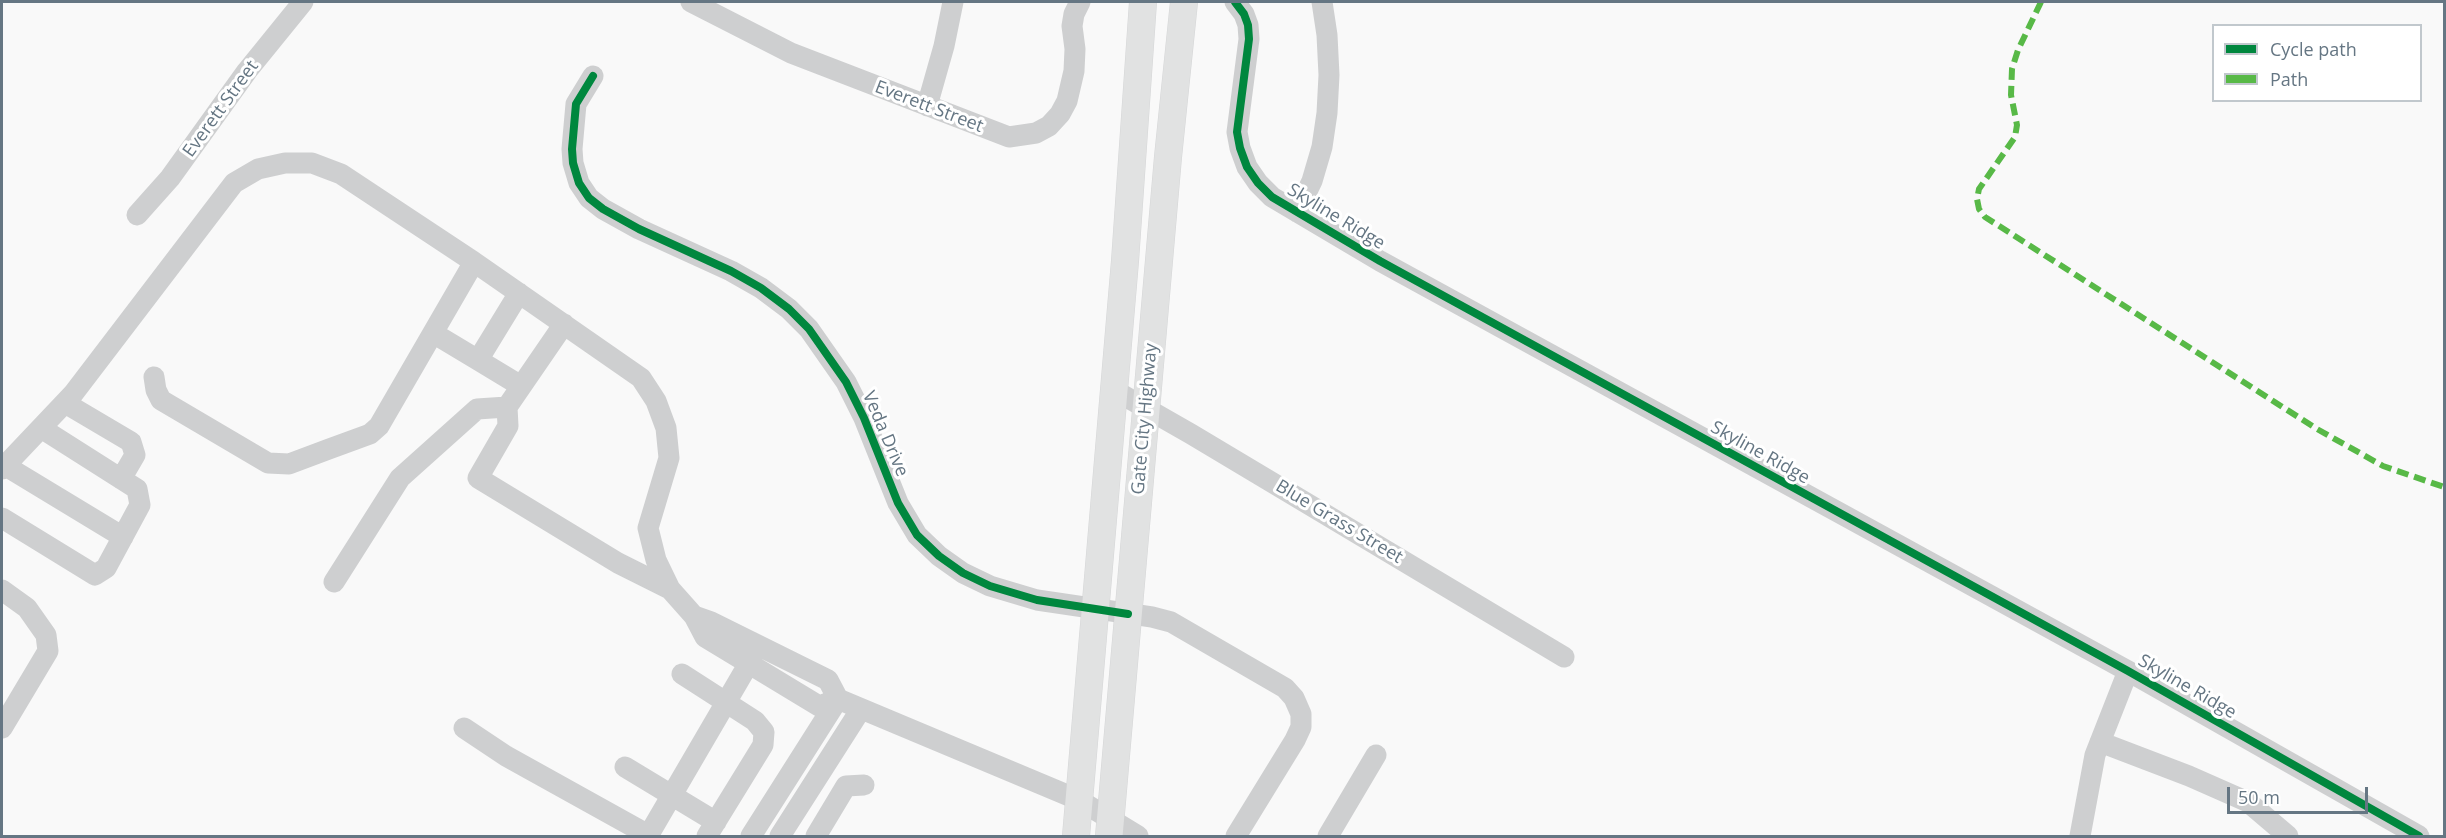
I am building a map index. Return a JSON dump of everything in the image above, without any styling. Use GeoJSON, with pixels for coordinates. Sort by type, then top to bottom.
{"type":"FeatureCollection","features":[{"type":"Feature","properties":{"kind":"main road","name":"Gate City Highway"},"geometry":{"type":"LineString","coordinates":[[1076,837],[1114,390],[1143,2]]}},
{"type":"Feature","properties":{"kind":"main road","name":"Gate City Highway"},"geometry":{"type":"LineString","coordinates":[[1110,828],[1168,157],[1184,2]]}},
{"type":"Feature","properties":{"kind":"street","name":"Everett Street"},"geometry":{"type":"LineString","coordinates":[[137,215],[170,178],[247,71],[303,2]]}},
{"type":"Feature","properties":{"kind":"street","name":"Everett Street"},"geometry":{"type":"LineString","coordinates":[[691,2],[791,53],[1009,137],[1036,133],[1049,126],[1060,114],[1067,101],[1076,49],[1073,20],[1080,2]]}},
{"type":"Feature","properties":{"kind":"street"},"geometry":{"type":"LineString","coordinates":[[927,106],[944,46],[953,2]]}},
{"type":"Feature","properties":{"kind":"street","name":"Skyline Ridge"},"geometry":{"type":"LineString","coordinates":[[1235,2],[1244,14],[1249,39],[1238,132],[1240,148],[1247,167],[1272,197],[1390,267],[2128,670],[2419,837]]}},
{"type":"Feature","properties":{"kind":"street"},"geometry":{"type":"LineString","coordinates":[[1297,212],[1312,181],[1322,147],[1328,113],[1329,65],[1322,2]]}},
{"type":"Feature","properties":{"kind":"street","name":"Veda Drive"},"geometry":{"type":"LineString","coordinates":[[593,76],[576,104],[572,149],[573,163],[579,183],[590,198],[603,209],[761,288],[789,309],[809,329],[846,382],[864,418],[898,504],[917,535],[939,556],[963,573],[990,586],[1037,600],[1152,616],[1182,628],[1285,688],[1294,698],[1301,714],[1301,727],[1236,837]]}},
{"type":"Feature","properties":{"kind":"street"},"geometry":{"type":"LineString","coordinates":[[123,537],[3,467],[65,403],[97,364],[234,183],[258,169],[285,163],[312,163],[341,174],[474,262],[641,378],[656,401],[666,429],[669,458],[648,528],[656,560],[670,590],[694,616],[705,637],[819,705],[838,699]]}},
{"type":"Feature","properties":{"kind":"street"},"geometry":{"type":"LineString","coordinates":[[153,377],[161,400],[268,463],[289,464],[370,435],[379,426],[474,262]]}},
{"type":"Feature","properties":{"kind":"street"},"geometry":{"type":"LineString","coordinates":[[478,360],[519,293]]}},
{"type":"Feature","properties":{"kind":"street"},"geometry":{"type":"LineString","coordinates":[[564,324],[507,406],[508,426],[478,478],[618,562],[670,590]]}},
{"type":"Feature","properties":{"kind":"street"},"geometry":{"type":"LineString","coordinates":[[433,333],[521,386]]}},
{"type":"Feature","properties":{"kind":"street","name":"Blue Grass Street"},"geometry":{"type":"LineString","coordinates":[[1114,390],[1564,657]]}},
{"type":"Feature","properties":{"kind":"street"},"geometry":{"type":"LineString","coordinates":[[65,403],[131,442],[135,455],[121,478]]}},
{"type":"Feature","properties":{"kind":"street"},"geometry":{"type":"LineString","coordinates":[[334,582],[400,478],[477,409],[507,406]]}},
{"type":"Feature","properties":{"kind":"street"},"geometry":{"type":"LineString","coordinates":[[2,518],[95,575],[106,568],[140,505],[137,489],[41,428]]}},
{"type":"Feature","properties":{"kind":"street"},"geometry":{"type":"LineString","coordinates":[[2,590],[27,608],[46,635],[48,651],[2,728]]}},
{"type":"Feature","properties":{"kind":"street"},"geometry":{"type":"LineString","coordinates":[[694,616],[711,622],[828,680],[838,699],[1079,800],[1110,828],[1138,837]]}},
{"type":"Feature","properties":{"kind":"street"},"geometry":{"type":"LineString","coordinates":[[464,728],[506,756],[648,836],[749,663]]}},
{"type":"Feature","properties":{"kind":"street"},"geometry":{"type":"LineString","coordinates":[[2080,837],[2090,775],[2100,742],[2128,670]]}},
{"type":"Feature","properties":{"kind":"street"},"geometry":{"type":"LineString","coordinates":[[625,767],[672,795],[712,829],[763,745],[764,732],[755,721],[682,674]]}},
{"type":"Feature","properties":{"kind":"street"},"geometry":{"type":"LineString","coordinates":[[751,837],[838,699]]}},
{"type":"Feature","properties":{"kind":"street"},"geometry":{"type":"LineString","coordinates":[[780,837],[861,709]]}},
{"type":"Feature","properties":{"kind":"street"},"geometry":{"type":"LineString","coordinates":[[2100,742],[2189,776],[2248,802],[2288,837]]}},
{"type":"Feature","properties":{"kind":"street"},"geometry":{"type":"LineString","coordinates":[[1328,837],[1376,755]]}},
{"type":"Feature","properties":{"kind":"street"},"geometry":{"type":"LineString","coordinates":[[773,802],[820,832],[846,786],[864,784]]}},
{"type":"Feature","properties":{"kind":"marked path"},"geometry":{"type":"LineString","coordinates":[[2041,2],[2018,50],[2012,69],[2011,95],[2017,125],[2015,137],[1979,189],[1977,199],[1979,209],[1985,217],[2317,429],[2383,466],[2444,487]]}},
{"type":"Feature","properties":{"kind":"cycle path"},"geometry":{"type":"LineString","coordinates":[[1235,2],[1244,14],[1249,39],[1237,132],[1240,148],[1247,167],[1272,197],[1380,261],[2128,671],[2419,836]]}},
{"type":"Feature","properties":{"kind":"cycle path"},"geometry":{"type":"LineString","coordinates":[[593,76],[576,104],[572,149],[573,163],[579,183],[589,198],[603,209],[639,229],[731,271],[761,288],[789,309],[809,329],[846,382],[864,418],[898,503],[917,535],[939,556],[963,573],[990,586],[1037,600],[1128,614]]}}]}
